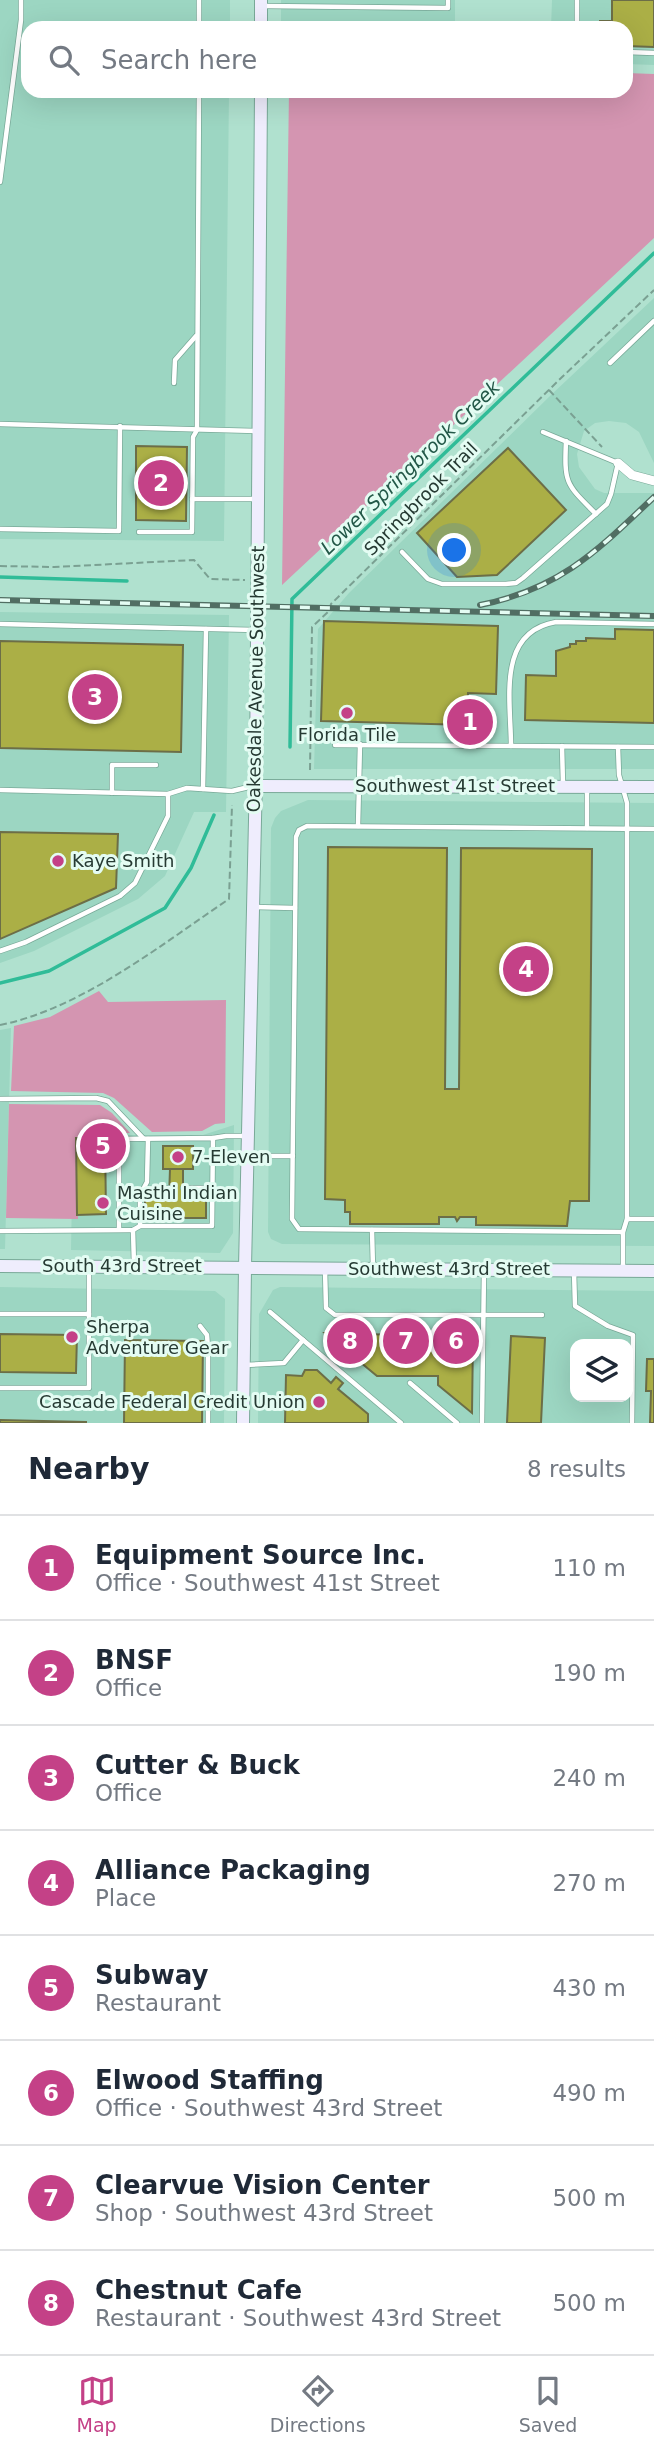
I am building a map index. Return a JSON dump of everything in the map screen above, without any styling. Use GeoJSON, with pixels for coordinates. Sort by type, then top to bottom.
{"type":"FeatureCollection","features":[{"type":"Feature","properties":{"kind":"street"},"geometry":{"type":"LineString","coordinates":[[261,3],[261,21]]}},
{"type":"Feature","properties":{"kind":"street","name":"Oakesdale Avenue Southwest"},"geometry":{"type":"LineString","coordinates":[[243,1423],[256,786],[261,98]]}},
{"type":"Feature","properties":{"kind":"street"},"geometry":{"type":"LineString","coordinates":[[618,463],[632,475],[654,481]]}},
{"type":"Feature","properties":{"kind":"street","name":"Southwest 41st Street"},"geometry":{"type":"LineString","coordinates":[[256,786],[654,787]]}},
{"type":"Feature","properties":{"kind":"street","name":"South 43rd Street"},"geometry":{"type":"LineString","coordinates":[[0,1266],[245,1267]]}},
{"type":"Feature","properties":{"kind":"street","name":"Southwest 43rd Street"},"geometry":{"type":"LineString","coordinates":[[245,1267],[654,1271]]}},
{"type":"Feature","properties":{"kind":"lane"},"geometry":{"type":"LineString","coordinates":[[0,182],[21,20],[21,0]]}},
{"type":"Feature","properties":{"kind":"lane"},"geometry":{"type":"LineString","coordinates":[[199,0],[199,21]]}},
{"type":"Feature","properties":{"kind":"lane"},"geometry":{"type":"LineString","coordinates":[[261,3],[447,8],[448,0]]}},
{"type":"Feature","properties":{"kind":"lane"},"geometry":{"type":"LineString","coordinates":[[577,0],[577,21]]}},
{"type":"Feature","properties":{"kind":"lane"},"geometry":{"type":"LineString","coordinates":[[633,52],[654,53]]}},
{"type":"Feature","properties":{"kind":"lane"},"geometry":{"type":"LineString","coordinates":[[139,532],[192,532],[193,437],[197,430],[198,98]]}},
{"type":"Feature","properties":{"kind":"lane"},"geometry":{"type":"LineString","coordinates":[[610,363],[654,321]]}},
{"type":"Feature","properties":{"kind":"lane"},"geometry":{"type":"LineString","coordinates":[[174,383],[175,360],[197,335]]}},
{"type":"Feature","properties":{"kind":"lane"},"geometry":{"type":"LineString","coordinates":[[0,425],[258,430]]}},
{"type":"Feature","properties":{"kind":"lane"},"geometry":{"type":"LineString","coordinates":[[0,529],[119,531],[120,426]]}},
{"type":"Feature","properties":{"kind":"lane"},"geometry":{"type":"LineString","coordinates":[[402,552],[428,579],[442,584],[516,583],[607,504],[618,463],[543,432]]}},
{"type":"Feature","properties":{"kind":"lane"},"geometry":{"type":"LineString","coordinates":[[566,441],[565,466],[570,489],[596,513]]}},
{"type":"Feature","properties":{"kind":"lane"},"geometry":{"type":"LineString","coordinates":[[192,499],[258,499]]}},
{"type":"Feature","properties":{"kind":"lane"},"geometry":{"type":"LineString","coordinates":[[511,746],[511,663],[517,648],[527,635],[542,624],[556,622],[654,624]]}},
{"type":"Feature","properties":{"kind":"lane"},"geometry":{"type":"LineString","coordinates":[[0,624],[257,630]]}},
{"type":"Feature","properties":{"kind":"lane"},"geometry":{"type":"LineString","coordinates":[[203,789],[206,629]]}},
{"type":"Feature","properties":{"kind":"lane"},"geometry":{"type":"LineString","coordinates":[[358,826],[360,744]]}},
{"type":"Feature","properties":{"kind":"lane"},"geometry":{"type":"LineString","coordinates":[[335,745],[654,747]]}},
{"type":"Feature","properties":{"kind":"lane"},"geometry":{"type":"LineString","coordinates":[[562,746],[563,787]]}},
{"type":"Feature","properties":{"kind":"lane"},"geometry":{"type":"LineString","coordinates":[[618,747],[621,787],[626,803],[627,1219],[622,1232],[623,1270]]}},
{"type":"Feature","properties":{"kind":"lane"},"geometry":{"type":"LineString","coordinates":[[112,793],[112,765],[156,765]]}},
{"type":"Feature","properties":{"kind":"lane"},"geometry":{"type":"LineString","coordinates":[[0,790],[168,794],[187,788],[232,790],[256,786]]}},
{"type":"Feature","properties":{"kind":"lane"},"geometry":{"type":"LineString","coordinates":[[586,787],[586,828]]}},
{"type":"Feature","properties":{"kind":"lane"},"geometry":{"type":"LineString","coordinates":[[0,951],[26,942],[120,896],[135,883],[167,816],[168,794]]}},
{"type":"Feature","properties":{"kind":"lane"},"geometry":{"type":"LineString","coordinates":[[622,1232],[299,1229],[294,1225],[296,837],[299,830],[307,826],[654,829]]}},
{"type":"Feature","properties":{"kind":"lane"},"geometry":{"type":"LineString","coordinates":[[253,907],[295,908]]}},
{"type":"Feature","properties":{"kind":"lane"},"geometry":{"type":"LineString","coordinates":[[0,1099],[96,1098],[107,1101],[146,1139],[147,1182],[140,1195],[140,1226]]}},
{"type":"Feature","properties":{"kind":"lane"},"geometry":{"type":"LineString","coordinates":[[119,1230],[119,1139],[248,1136]]}},
{"type":"Feature","properties":{"kind":"lane"},"geometry":{"type":"LineString","coordinates":[[0,1231],[133,1230],[140,1226],[212,1226],[213,1138]]}},
{"type":"Feature","properties":{"kind":"lane"},"geometry":{"type":"LineString","coordinates":[[247,1156],[293,1156]]}},
{"type":"Feature","properties":{"kind":"lane"},"geometry":{"type":"LineString","coordinates":[[158,1188],[158,1198]]}},
{"type":"Feature","properties":{"kind":"lane"},"geometry":{"type":"LineString","coordinates":[[144,1189],[169,1188]]}},
{"type":"Feature","properties":{"kind":"lane"},"geometry":{"type":"LineString","coordinates":[[183,1188],[212,1188]]}},
{"type":"Feature","properties":{"kind":"lane"},"geometry":{"type":"LineString","coordinates":[[191,1198],[192,1188]]}},
{"type":"Feature","properties":{"kind":"lane"},"geometry":{"type":"LineString","coordinates":[[158,1218],[158,1226]]}},
{"type":"Feature","properties":{"kind":"lane"},"geometry":{"type":"LineString","coordinates":[[176,1218],[176,1226]]}},
{"type":"Feature","properties":{"kind":"lane"},"geometry":{"type":"LineString","coordinates":[[191,1218],[191,1226]]}},
{"type":"Feature","properties":{"kind":"lane"},"geometry":{"type":"LineString","coordinates":[[627,1219],[654,1219]]}},
{"type":"Feature","properties":{"kind":"lane"},"geometry":{"type":"LineString","coordinates":[[133,1230],[134,1266]]}},
{"type":"Feature","properties":{"kind":"lane"},"geometry":{"type":"LineString","coordinates":[[372,1230],[373,1269]]}},
{"type":"Feature","properties":{"kind":"lane"},"geometry":{"type":"LineString","coordinates":[[0,1388],[89,1388],[89,1266]]}},
{"type":"Feature","properties":{"kind":"lane"},"geometry":{"type":"LineString","coordinates":[[325,1268],[326,1308],[335,1315],[542,1315]]}},
{"type":"Feature","properties":{"kind":"lane"},"geometry":{"type":"LineString","coordinates":[[482,1423],[484,1269]]}},
{"type":"Feature","properties":{"kind":"lane"},"geometry":{"type":"LineString","coordinates":[[574,1270],[575,1306],[608,1326],[633,1335],[632,1423]]}},
{"type":"Feature","properties":{"kind":"lane"},"geometry":{"type":"LineString","coordinates":[[270,1312],[401,1423]]}},
{"type":"Feature","properties":{"kind":"lane"},"geometry":{"type":"LineString","coordinates":[[0,1314],[89,1314]]}},
{"type":"Feature","properties":{"kind":"lane"},"geometry":{"type":"LineString","coordinates":[[200,1326],[207,1335],[208,1423]]}},
{"type":"Feature","properties":{"kind":"lane"},"geometry":{"type":"LineString","coordinates":[[244,1365],[284,1363],[303,1340]]}},
{"type":"Feature","properties":{"kind":"lane"},"geometry":{"type":"LineString","coordinates":[[410,1383],[457,1423]]}},
{"type":"Feature","properties":{"kind":"path","name":"Springbrook Trail"},"geometry":{"type":"LineString","coordinates":[[310,770],[312,627],[329,611],[331,604],[654,290]]}},
{"type":"Feature","properties":{"kind":"path"},"geometry":{"type":"LineString","coordinates":[[549,390],[618,463]]}},
{"type":"Feature","properties":{"kind":"path"},"geometry":{"type":"LineString","coordinates":[[0,566],[54,567],[194,559],[210,579],[257,580]]}},
{"type":"Feature","properties":{"kind":"path"},"geometry":{"type":"LineString","coordinates":[[0,1025],[62,1005],[136,962],[229,899],[232,805]]}},
{"type":"Feature","properties":{"kind":"shaded area"},"geometry":{"type":"Polygon","coordinates":[[[0,0],[230,0],[230,21],[21,21],[21,98],[229,98],[224,541],[0,539],[0,0]]]}},
{"type":"Feature","properties":{"kind":"shaded area"},"geometry":{"type":"Polygon","coordinates":[[[281,0],[455,0],[455,21],[281,21],[281,0]]]}},
{"type":"Feature","properties":{"kind":"shaded area"},"geometry":{"type":"Polygon","coordinates":[[[552,0],[654,0],[654,65],[633,64],[633,21],[551,21],[552,0]]]}},
{"type":"Feature","properties":{"kind":"shaded area"},"geometry":{"type":"Polygon","coordinates":[[[633,73],[654,74],[654,238],[282,585],[289,98],[633,98],[633,73]]]}},
{"type":"Feature","properties":{"kind":"shaded area"},"geometry":{"type":"Polygon","coordinates":[[[654,298],[654,463],[639,432],[626,423],[609,421],[595,423],[584,431],[577,454],[579,467],[595,489],[604,493],[654,493],[654,769],[314,769],[318,629],[349,593],[654,298]]]}},
{"type":"Feature","properties":{"kind":"shaded area"},"geometry":{"type":"Polygon","coordinates":[[[0,612],[229,615],[226,812],[194,812],[165,876],[138,899],[34,951],[0,963],[0,612]]]}},
{"type":"Feature","properties":{"kind":"shaded area"},"geometry":{"type":"Polygon","coordinates":[[[308,800],[654,803],[654,1246],[282,1244],[271,1239],[268,1232],[271,828],[281,811],[308,800]]]}},
{"type":"Feature","properties":{"kind":"shaded area"},"geometry":{"type":"Polygon","coordinates":[[[99,991],[108,1002],[226,1000],[225,1123],[215,1124],[202,1131],[152,1132],[114,1098],[103,1093],[11,1091],[14,1026],[50,1017],[99,991]]]}},
{"type":"Feature","properties":{"kind":"shaded area"},"geometry":{"type":"Polygon","coordinates":[[[11,1028],[5,1249],[0,1249],[0,1030],[11,1028]]]}},
{"type":"Feature","properties":{"kind":"shaded area"},"geometry":{"type":"Polygon","coordinates":[[[9,1104],[100,1105],[112,1113],[130,1133],[85,1133],[78,1139],[78,1219],[6,1218],[9,1104]]]}},
{"type":"Feature","properties":{"kind":"shaded area"},"geometry":{"type":"Polygon","coordinates":[[[234,1125],[233,1233],[220,1253],[71,1250],[73,1135],[203,1135],[234,1125]]]}},
{"type":"Feature","properties":{"kind":"shaded area"},"geometry":{"type":"Polygon","coordinates":[[[0,1287],[215,1291],[225,1299],[224,1423],[0,1423],[0,1287]]]}},
{"type":"Feature","properties":{"kind":"shaded area"},"geometry":{"type":"Polygon","coordinates":[[[280,1287],[654,1291],[654,1423],[258,1423],[259,1314],[273,1290],[280,1287]]]}},
{"type":"Feature","properties":{"kind":"building"},"geometry":{"type":"Polygon","coordinates":[[[612,0],[654,0],[654,47],[633,46],[633,21],[612,21],[612,0]]]}},
{"type":"Feature","properties":{"kind":"building"},"geometry":{"type":"Polygon","coordinates":[[[136,446],[187,447],[186,521],[136,520],[136,446]]]}},
{"type":"Feature","properties":{"kind":"building"},"geometry":{"type":"Polygon","coordinates":[[[508,448],[566,510],[497,575],[457,577],[417,533],[508,448]]]}},
{"type":"Feature","properties":{"kind":"building"},"geometry":{"type":"Polygon","coordinates":[[[324,621],[498,626],[496,694],[468,693],[467,725],[321,721],[324,621]]]}},
{"type":"Feature","properties":{"kind":"building"},"geometry":{"type":"Polygon","coordinates":[[[615,629],[654,630],[654,723],[525,720],[526,675],[556,676],[556,651],[576,644],[576,641],[586,641],[586,638],[615,639],[615,629]]]}},
{"type":"Feature","properties":{"kind":"building"},"geometry":{"type":"Polygon","coordinates":[[[0,641],[183,645],[181,752],[0,748],[0,641]]]}},
{"type":"Feature","properties":{"kind":"building","name":"Kaye Smith"},"geometry":{"type":"Polygon","coordinates":[[[0,832],[118,834],[116,888],[0,939],[0,832]]]}},
{"type":"Feature","properties":{"kind":"building"},"geometry":{"type":"Polygon","coordinates":[[[328,847],[447,848],[445,1089],[459,1089],[461,848],[592,849],[589,1201],[570,1201],[567,1226],[476,1225],[476,1217],[460,1217],[457,1221],[455,1217],[439,1217],[439,1224],[350,1224],[350,1212],[345,1212],[345,1200],[325,1199],[328,847]]]}},
{"type":"Feature","properties":{"kind":"building"},"geometry":{"type":"Polygon","coordinates":[[[76,1138],[105,1138],[106,1214],[77,1215],[76,1138]]]}},
{"type":"Feature","properties":{"kind":"building","name":"7-Eleven"},"geometry":{"type":"Polygon","coordinates":[[[163,1146],[193,1146],[193,1169],[163,1169],[163,1146]]]}},
{"type":"Feature","properties":{"kind":"building","name":"7-Eleven"},"geometry":{"type":"Polygon","coordinates":[[[170,1169],[183,1169],[183,1198],[206,1198],[206,1218],[145,1218],[145,1199],[169,1198],[170,1169]]]}},
{"type":"Feature","properties":{"kind":"building"},"geometry":{"type":"Polygon","coordinates":[[[325,1333],[473,1337],[472,1413],[438,1385],[438,1376],[377,1376],[325,1333]]]}},
{"type":"Feature","properties":{"kind":"building"},"geometry":{"type":"Polygon","coordinates":[[[0,1334],[77,1335],[76,1373],[0,1372],[0,1334]]]}},
{"type":"Feature","properties":{"kind":"building"},"geometry":{"type":"Polygon","coordinates":[[[511,1336],[545,1338],[541,1423],[507,1423],[511,1336]]]}},
{"type":"Feature","properties":{"kind":"building"},"geometry":{"type":"Polygon","coordinates":[[[125,1340],[203,1341],[202,1423],[124,1423],[125,1340]]]}},
{"type":"Feature","properties":{"kind":"building"},"geometry":{"type":"Polygon","coordinates":[[[647,1359],[654,1359],[654,1423],[650,1423],[651,1391],[646,1391],[647,1359]]]}},
{"type":"Feature","properties":{"kind":"building","name":"Cascade Federal Credit Union"},"geometry":{"type":"Polygon","coordinates":[[[305,1370],[317,1370],[331,1383],[336,1377],[343,1383],[338,1389],[368,1414],[368,1423],[285,1423],[286,1375],[302,1376],[305,1370]]]}},
{"type":"Feature","properties":{"kind":"building"},"geometry":{"type":"Polygon","coordinates":[[[0,1420],[86,1422],[86,1423],[0,1423],[0,1420]]]}},
{"type":"Feature","properties":{"kind":"waterway","name":"Lower Springbrook Creek"},"geometry":{"type":"LineString","coordinates":[[290,747],[292,599],[654,253]]}},
{"type":"Feature","properties":{"kind":"waterway"},"geometry":{"type":"LineString","coordinates":[[0,577],[127,581]]}},
{"type":"Feature","properties":{"kind":"waterway","name":"Lower Springbrook Creek"},"geometry":{"type":"LineString","coordinates":[[0,983],[49,971],[165,908],[191,868],[214,815]]}},
{"type":"Feature","properties":{"kind":"railway"},"geometry":{"type":"LineString","coordinates":[[480,605],[533,589],[576,565],[654,497]]}},
{"type":"Feature","properties":{"kind":"railway"},"geometry":{"type":"LineString","coordinates":[[0,600],[654,616]]}},
{"type":"Feature","properties":{"kind":"place","name":"BNSF"},"geometry":{"type":"Point","coordinates":[161,483]}},
{"type":"Feature","properties":{"kind":"place","name":"Cutter & Buck"},"geometry":{"type":"Point","coordinates":[95,697]}},
{"type":"Feature","properties":{"kind":"place","name":"Florida Tile"},"geometry":{"type":"Point","coordinates":[347,713]}},
{"type":"Feature","properties":{"kind":"place","name":"Equipment Source Inc."},"geometry":{"type":"Point","coordinates":[470,722]}},
{"type":"Feature","properties":{"kind":"place","name":"Kaye Smith"},"geometry":{"type":"Point","coordinates":[58,861]}},
{"type":"Feature","properties":{"kind":"place","name":"Alliance Packaging"},"geometry":{"type":"Point","coordinates":[526,969]}},
{"type":"Feature","properties":{"kind":"place","name":"Subway"},"geometry":{"type":"Point","coordinates":[103,1146]}},
{"type":"Feature","properties":{"kind":"place","name":"7-Eleven"},"geometry":{"type":"Point","coordinates":[178,1157]}},
{"type":"Feature","properties":{"kind":"place","name":"Masthi Indian Cuisine"},"geometry":{"type":"Point","coordinates":[103,1203]}},
{"type":"Feature","properties":{"kind":"place","name":"Sherpa Adventure Gear"},"geometry":{"type":"Point","coordinates":[72,1337]}},
{"type":"Feature","properties":{"kind":"place","name":"Chestnut Cafe"},"geometry":{"type":"Point","coordinates":[350,1341]}},
{"type":"Feature","properties":{"kind":"place","name":"Clearvue Vision Center"},"geometry":{"type":"Point","coordinates":[406,1341]}},
{"type":"Feature","properties":{"kind":"place","name":"Elwood Staffing"},"geometry":{"type":"Point","coordinates":[456,1341]}},
{"type":"Feature","properties":{"kind":"place","name":"Cascade Federal Credit Union"},"geometry":{"type":"Point","coordinates":[319,1402]}}]}
